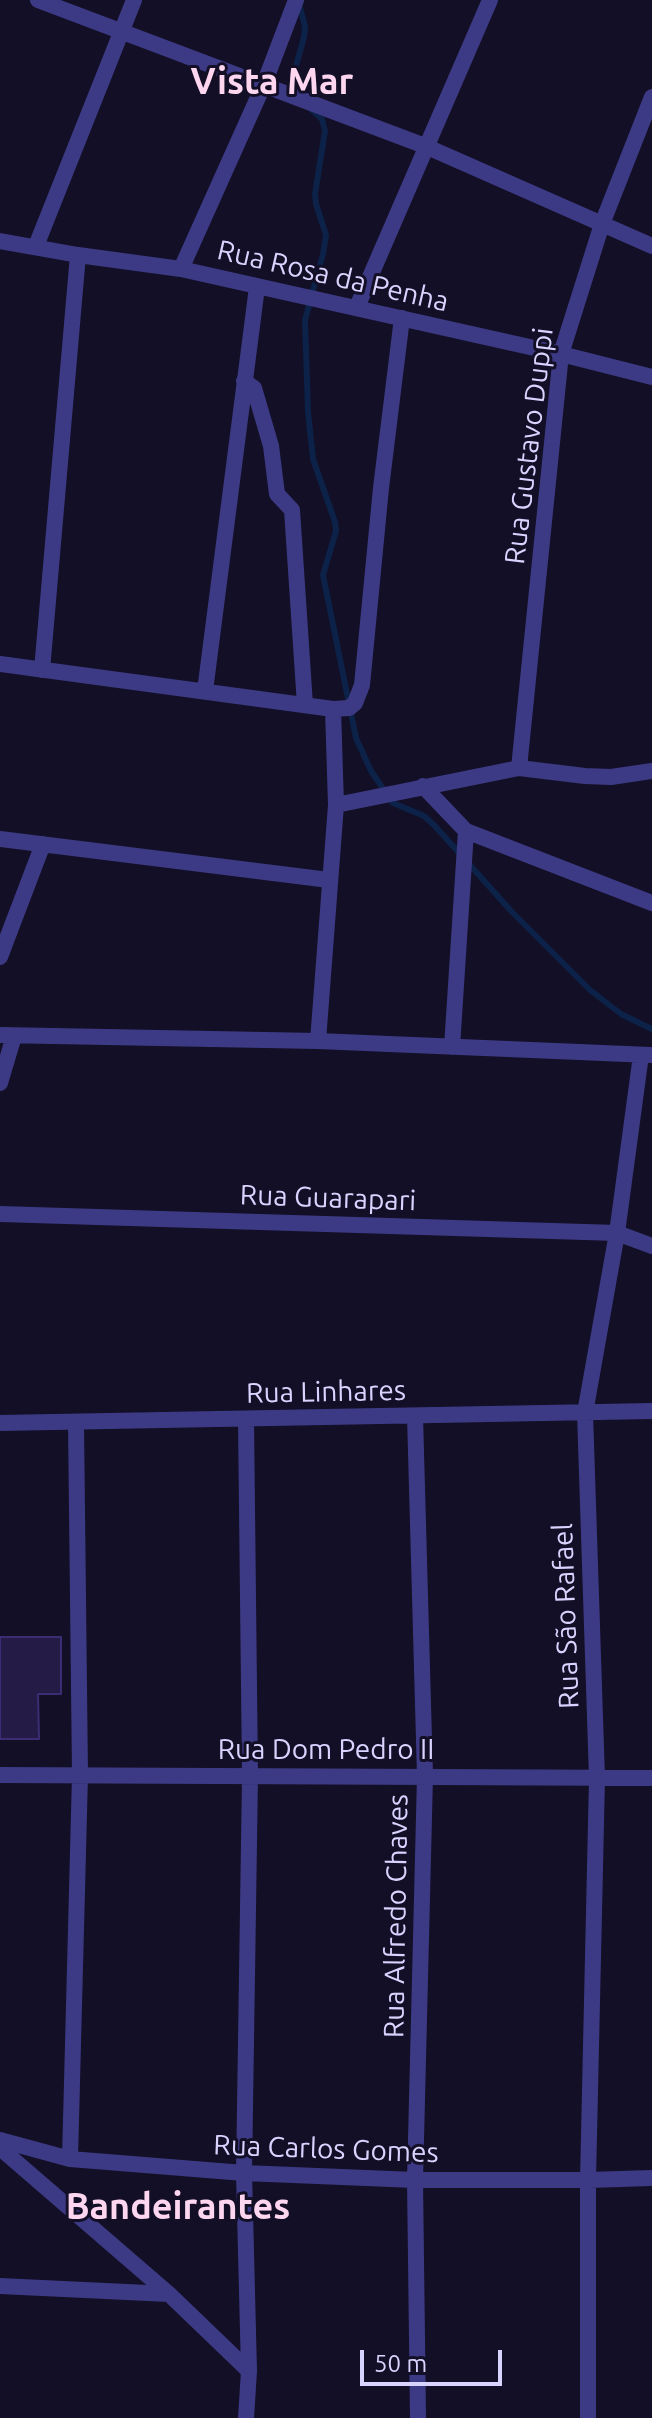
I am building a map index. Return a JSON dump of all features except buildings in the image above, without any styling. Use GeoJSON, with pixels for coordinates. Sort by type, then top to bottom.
{"type":"FeatureCollection","features":[{"type":"Feature","properties":{"kind":"street"},"geometry":{"type":"LineString","coordinates":[[38,0],[425,146],[652,246]]}},
{"type":"Feature","properties":{"kind":"street"},"geometry":{"type":"LineString","coordinates":[[36,246],[134,0]]}},
{"type":"Feature","properties":{"kind":"street"},"geometry":{"type":"LineString","coordinates":[[181,269],[264,84],[296,0]]}},
{"type":"Feature","properties":{"kind":"street"},"geometry":{"type":"LineString","coordinates":[[357,307],[490,0]]}},
{"type":"Feature","properties":{"kind":"street","name":"Rua Gustavo Duppi"},"geometry":{"type":"LineString","coordinates":[[519,768],[561,354],[602,224],[652,97]]}},
{"type":"Feature","properties":{"kind":"street","name":"Rua Rosa da Penha"},"geometry":{"type":"LineString","coordinates":[[0,241],[181,269],[652,377]]}},
{"type":"Feature","properties":{"kind":"street"},"geometry":{"type":"LineString","coordinates":[[42,670],[78,255]]}},
{"type":"Feature","properties":{"kind":"street"},"geometry":{"type":"LineString","coordinates":[[205,691],[257,287]]}},
{"type":"Feature","properties":{"kind":"street"},"geometry":{"type":"LineString","coordinates":[[0,664],[341,709],[355,703],[362,685],[381,488],[402,318]]}},
{"type":"Feature","properties":{"kind":"street"},"geometry":{"type":"LineString","coordinates":[[244,381],[254,388],[271,446],[277,494],[292,510],[305,705]]}},
{"type":"Feature","properties":{"kind":"street"},"geometry":{"type":"LineString","coordinates":[[318,1041],[341,709]]}},
{"type":"Feature","properties":{"kind":"street"},"geometry":{"type":"LineString","coordinates":[[336,805],[519,768],[611,777],[652,771]]}},
{"type":"Feature","properties":{"kind":"street"},"geometry":{"type":"LineString","coordinates":[[423,786],[466,831],[652,903]]}},
{"type":"Feature","properties":{"kind":"street"},"geometry":{"type":"LineString","coordinates":[[452,1047],[466,831]]}},
{"type":"Feature","properties":{"kind":"street"},"geometry":{"type":"LineString","coordinates":[[0,839],[329,880]]}},
{"type":"Feature","properties":{"kind":"street"},"geometry":{"type":"LineString","coordinates":[[0,957],[43,844]]}},
{"type":"Feature","properties":{"kind":"street"},"geometry":{"type":"LineString","coordinates":[[0,1083],[7,1036],[318,1041],[646,1055]]}},
{"type":"Feature","properties":{"kind":"street","name":"Rua São Rafael"},"geometry":{"type":"LineString","coordinates":[[588,2418],[588,2180],[597,1778],[585,1413],[646,1055]]}},
{"type":"Feature","properties":{"kind":"street","name":"Rua Guarapari"},"geometry":{"type":"LineString","coordinates":[[0,1214],[617,1233],[652,1246]]}},
{"type":"Feature","properties":{"kind":"street","name":"Rua Linhares"},"geometry":{"type":"LineString","coordinates":[[0,1423],[652,1411]]}},
{"type":"Feature","properties":{"kind":"street","name":"Rua Alfredo Chaves"},"geometry":{"type":"LineString","coordinates":[[415,1416],[425,1776],[415,2180],[418,2418]]}},
{"type":"Feature","properties":{"kind":"street"},"geometry":{"type":"LineString","coordinates":[[246,1419],[250,1776],[244,2173],[249,2371],[246,2418]]}},
{"type":"Feature","properties":{"kind":"street"},"geometry":{"type":"LineString","coordinates":[[70,2159],[80,1775],[76,1423]]}},
{"type":"Feature","properties":{"kind":"street","name":"Rua Dom Pedro II"},"geometry":{"type":"LineString","coordinates":[[0,1775],[652,1778]]}},
{"type":"Feature","properties":{"kind":"street","name":"Rua Carlos Gomes"},"geometry":{"type":"LineString","coordinates":[[0,2140],[70,2159],[244,2173],[415,2180],[652,2178]]}},
{"type":"Feature","properties":{"kind":"street"},"geometry":{"type":"LineString","coordinates":[[0,2148],[169,2294],[249,2371]]}},
{"type":"Feature","properties":{"kind":"street"},"geometry":{"type":"LineString","coordinates":[[0,2286],[169,2294]]}},
{"type":"Feature","properties":{"kind":"waterway"},"geometry":{"type":"LineString","coordinates":[[299,4],[305,26],[296,66],[295,81],[300,94]]}},
{"type":"Feature","properties":{"kind":"waterway"},"geometry":{"type":"LineString","coordinates":[[311,109],[322,119],[325,131],[315,194],[326,235],[305,320],[308,412],[313,459],[335,522],[336,531],[323,575],[356,738],[371,771],[393,803],[424,816],[434,825],[512,912],[590,990],[621,1014],[652,1029]]}},
{"type":"Feature","properties":{"kind":"district","name":"Vista Mar"},"geometry":{"type":"Point","coordinates":[272,82]}},
{"type":"Feature","properties":{"kind":"district","name":"Bandeirantes"},"geometry":{"type":"Point","coordinates":[178,2207]}}]}
